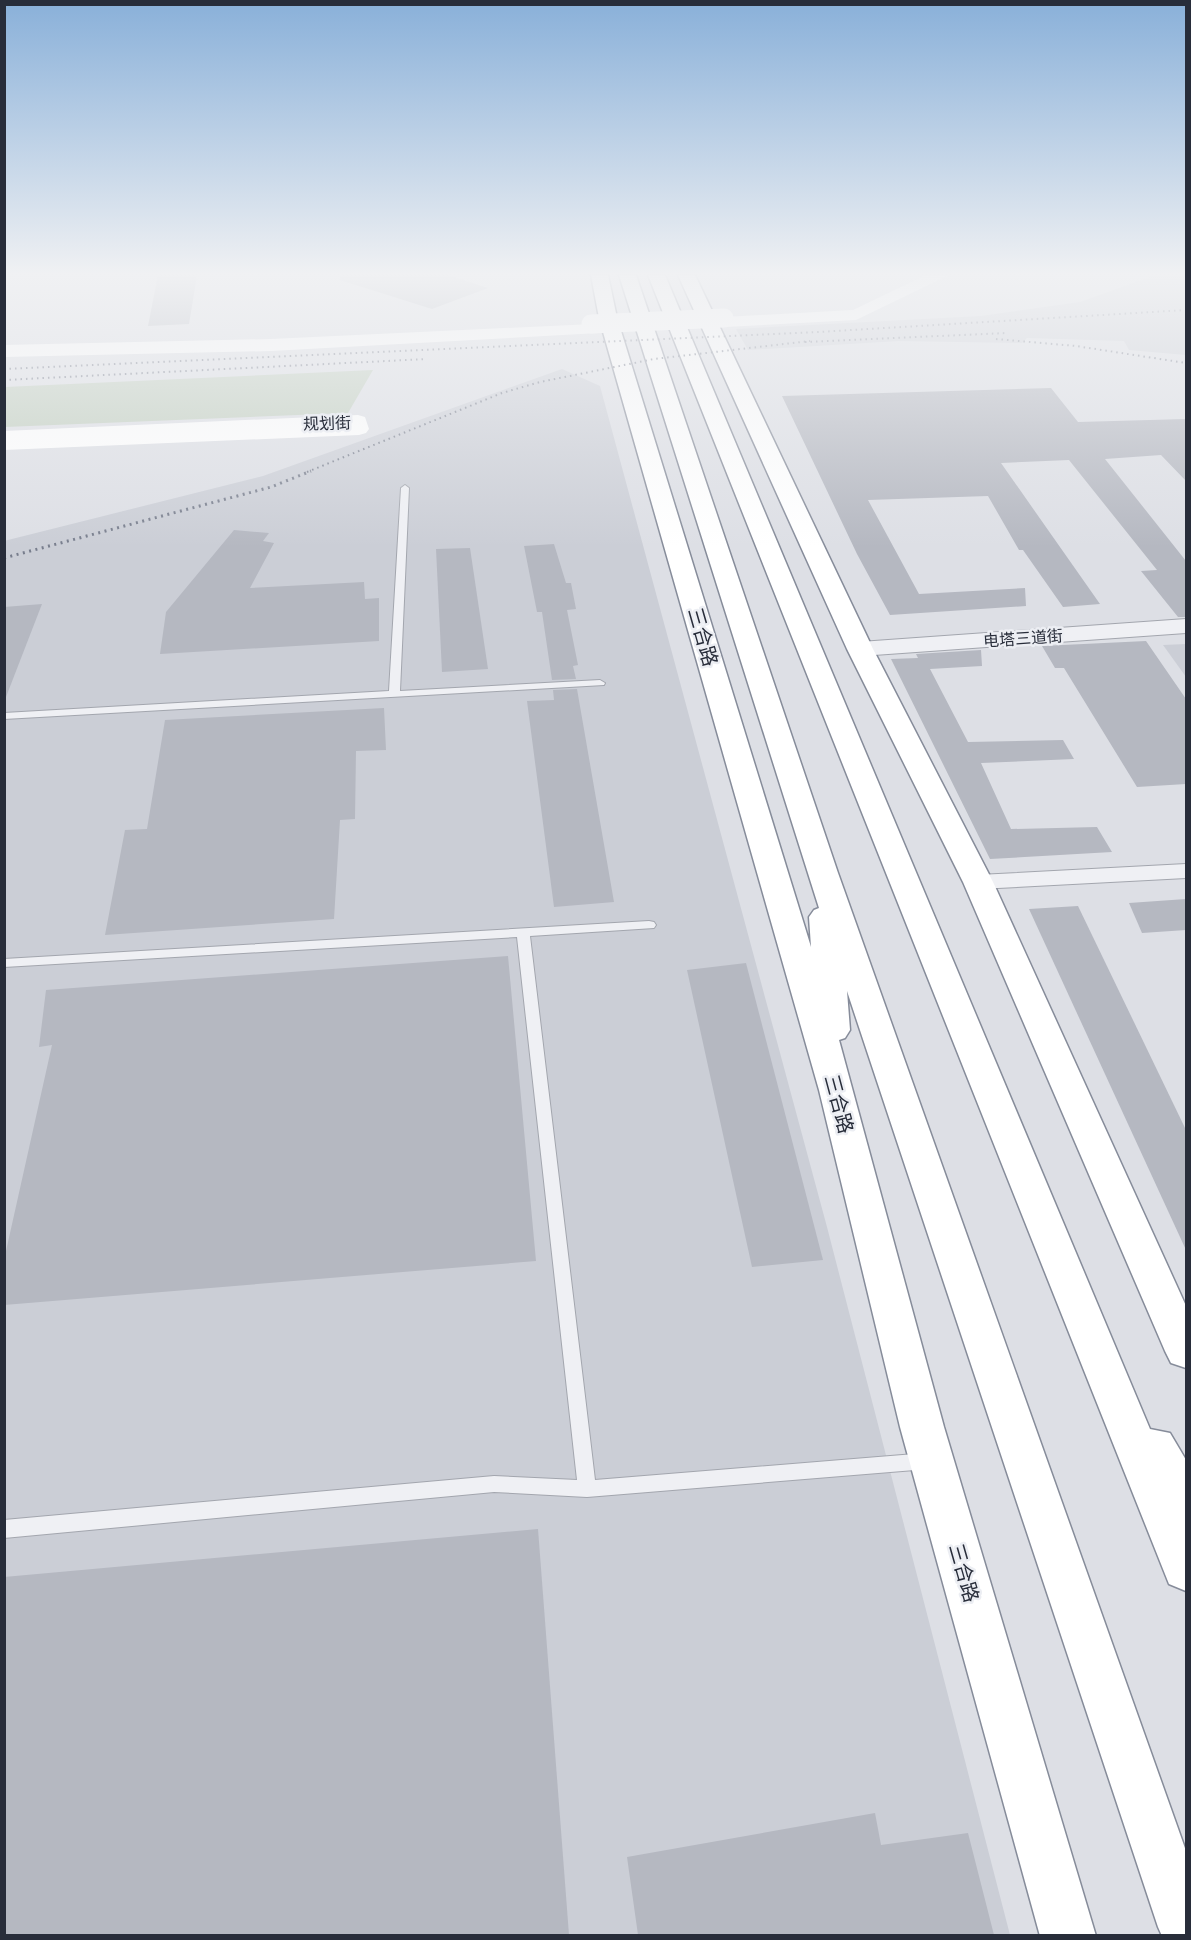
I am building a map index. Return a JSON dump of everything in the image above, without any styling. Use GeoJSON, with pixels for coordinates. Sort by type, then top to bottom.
{"type":"FeatureCollection","features":[{"type":"Feature","properties":{"kind":"main road","name":"三合路"},"geometry":{"type":"LineString","coordinates":[[610,366],[837,1090],[932,1461],[1068,1935]]}},
{"type":"Feature","properties":{"kind":"main road"},"geometry":{"type":"LineString","coordinates":[[656,366],[823,873],[1186,1927]]}},
{"type":"Feature","properties":{"kind":"main road"},"geometry":{"type":"LineString","coordinates":[[693,366],[1110,1377],[1186,1569]]}},
{"type":"Feature","properties":{"kind":"main road"},"geometry":{"type":"LineString","coordinates":[[728,366],[860,649],[978,882],[1186,1351]]}},
{"type":"Feature","properties":{"kind":"main road","name":"规划街"},"geometry":{"type":"LineString","coordinates":[[4,437],[358,421],[359,429],[4,444]]}},
{"type":"Feature","properties":{"kind":"main road"},"geometry":{"type":"LineString","coordinates":[[823,873],[837,1090]]}},
{"type":"Feature","properties":{"kind":"main road"},"geometry":{"type":"LineString","coordinates":[[1110,1377],[1186,1499]]}},
{"type":"Feature","properties":{"kind":"street","name":"电塔三道街"},"geometry":{"type":"LineString","coordinates":[[860,649],[1186,626]]}},
{"type":"Feature","properties":{"kind":"street"},"geometry":{"type":"LineString","coordinates":[[978,882],[1186,871]]}},
{"type":"Feature","properties":{"kind":"lane"},"geometry":{"type":"LineString","coordinates":[[394,694],[405,488]]}},
{"type":"Feature","properties":{"kind":"lane"},"geometry":{"type":"LineString","coordinates":[[4,716],[600,683]]}},
{"type":"Feature","properties":{"kind":"lane"},"geometry":{"type":"LineString","coordinates":[[4,963],[649,925]]}},
{"type":"Feature","properties":{"kind":"lane"},"geometry":{"type":"LineString","coordinates":[[523,934],[586,1489]]}},
{"type":"Feature","properties":{"kind":"lane"},"geometry":{"type":"LineString","coordinates":[[4,1529],[494,1484],[586,1489],[932,1461]]}},
{"type":"Feature","properties":{"kind":"shaded area"},"geometry":{"type":"Polygon","coordinates":[[[562,369],[600,386],[827,1227],[1010,1935],[5,1935],[4,541],[263,476],[562,369]]]}},
{"type":"Feature","properties":{"kind":"shaded area"},"geometry":{"type":"Polygon","coordinates":[[[1186,644],[1186,677],[1163,645],[1186,644]]]}},
{"type":"Feature","properties":{"kind":"green space"},"geometry":{"type":"Polygon","coordinates":[[[373,370],[348,413],[5,427],[5,387],[373,370]]]}},
{"type":"Feature","properties":{"kind":"building"},"geometry":{"type":"Polygon","coordinates":[[[1051,388],[1078,422],[1186,419],[1186,481],[1161,455],[1105,459],[1186,561],[1186,617],[1178,617],[1141,571],[1157,570],[1069,460],[1001,463],[1100,604],[1063,607],[1023,550],[1019,550],[988,496],[868,500],[919,594],[1025,588],[1026,606],[890,615],[857,554],[782,396],[1051,388]]]}},
{"type":"Feature","properties":{"kind":"building"},"geometry":{"type":"Polygon","coordinates":[[[234,530],[269,533],[263,541],[274,543],[250,588],[364,582],[365,599],[379,598],[379,641],[160,654],[166,612],[234,530]]]}},
{"type":"Feature","properties":{"kind":"building"},"geometry":{"type":"Polygon","coordinates":[[[554,544],[566,583],[571,583],[576,609],[567,610],[578,665],[573,666],[576,679],[552,680],[542,612],[537,612],[524,546],[554,544]]]}},
{"type":"Feature","properties":{"kind":"building"},"geometry":{"type":"Polygon","coordinates":[[[470,548],[488,669],[442,672],[436,549],[470,548]]]}},
{"type":"Feature","properties":{"kind":"building"},"geometry":{"type":"Polygon","coordinates":[[[42,604],[6,697],[4,696],[4,607],[42,604]]]}},
{"type":"Feature","properties":{"kind":"building"},"geometry":{"type":"Polygon","coordinates":[[[1146,641],[1186,699],[1186,784],[1137,787],[1064,668],[1055,668],[1042,646],[1146,641]]]}},
{"type":"Feature","properties":{"kind":"building"},"geometry":{"type":"Polygon","coordinates":[[[981,650],[982,666],[930,669],[968,742],[1063,740],[1074,759],[981,763],[1011,829],[1097,827],[1112,852],[990,859],[891,659],[918,658],[916,654],[981,650]]]}},
{"type":"Feature","properties":{"kind":"building"},"geometry":{"type":"Polygon","coordinates":[[[577,689],[614,902],[554,907],[527,701],[554,700],[553,690],[577,689]]]}},
{"type":"Feature","properties":{"kind":"building"},"geometry":{"type":"Polygon","coordinates":[[[384,708],[386,750],[356,751],[355,819],[340,820],[334,919],[105,935],[125,830],[147,829],[165,720],[384,708]]]}},
{"type":"Feature","properties":{"kind":"building"},"geometry":{"type":"Polygon","coordinates":[[[1186,899],[1186,930],[1142,933],[1129,903],[1186,899]]]}},
{"type":"Feature","properties":{"kind":"building"},"geometry":{"type":"Polygon","coordinates":[[[1078,906],[1186,1130],[1186,1250],[1029,909],[1078,906]]]}},
{"type":"Feature","properties":{"kind":"building"},"geometry":{"type":"Polygon","coordinates":[[[508,956],[536,1261],[4,1305],[4,1260],[52,1045],[39,1047],[46,990],[508,956]]]}},
{"type":"Feature","properties":{"kind":"building"},"geometry":{"type":"Polygon","coordinates":[[[746,963],[823,1260],[752,1267],[687,970],[746,963]]]}},
{"type":"Feature","properties":{"kind":"building"},"geometry":{"type":"Polygon","coordinates":[[[538,1529],[569,1935],[4,1935],[4,1577],[538,1529]]]}},
{"type":"Feature","properties":{"kind":"building"},"geometry":{"type":"Polygon","coordinates":[[[875,1813],[881,1845],[968,1833],[994,1935],[638,1935],[627,1857],[875,1813]]]}},
{"type":"Feature","properties":{"kind":"railway"},"geometry":{"type":"LineString","coordinates":[[4,369],[80,366]]}},
{"type":"Feature","properties":{"kind":"railway"},"geometry":{"type":"LineString","coordinates":[[4,380],[295,366]]}},
{"type":"Feature","properties":{"kind":"railway"},"geometry":{"type":"LineString","coordinates":[[307,472],[502,393],[540,382],[622,366]]}},
{"type":"Feature","properties":{"kind":"railway"},"geometry":{"type":"LineString","coordinates":[[4,558],[271,487],[311,471]]}}]}
